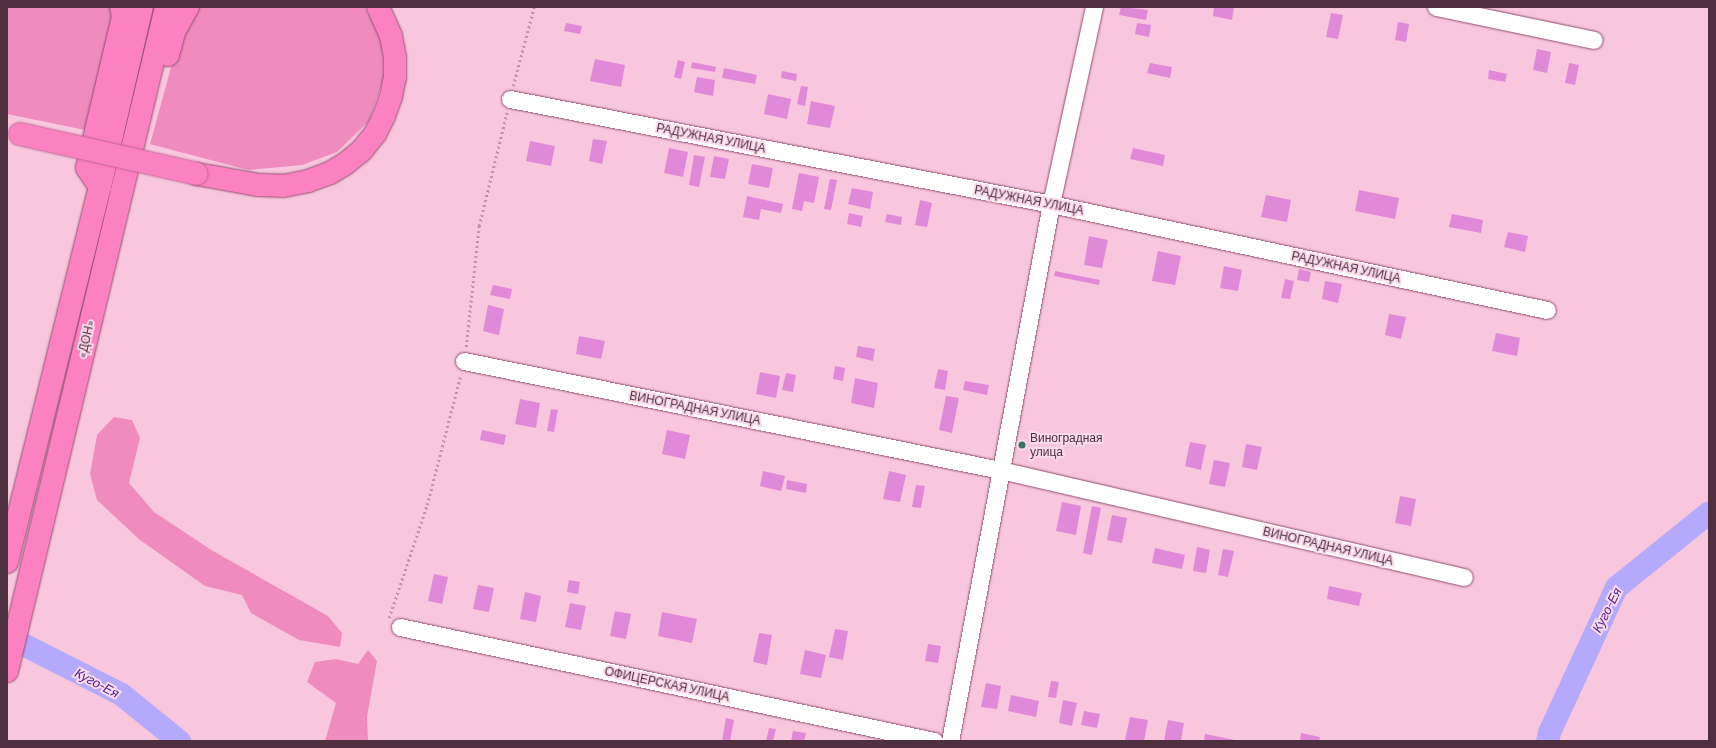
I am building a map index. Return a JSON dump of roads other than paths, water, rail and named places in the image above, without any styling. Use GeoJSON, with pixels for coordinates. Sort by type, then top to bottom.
{"type":"FeatureCollection","features":[{"type":"Feature","properties":{"kind":"highway"},"geometry":{"type":"LineString","coordinates":[[100,188],[87,168],[122,17],[121,7]]}},
{"type":"Feature","properties":{"kind":"highway","name":"«ДОН»"},"geometry":{"type":"LineString","coordinates":[[7,562],[100,188],[142,7]]}},
{"type":"Feature","properties":{"kind":"highway","name":"«ДОН»"},"geometry":{"type":"LineString","coordinates":[[7,671],[166,7]]}},
{"type":"Feature","properties":{"kind":"highway"},"geometry":{"type":"LineString","coordinates":[[115,220],[130,198],[174,32],[188,7]]}},
{"type":"Feature","properties":{"kind":"highway"},"geometry":{"type":"LineString","coordinates":[[14,132],[197,174],[259,185],[284,186],[308,181],[330,173],[346,164],[362,150],[375,134],[384,116],[391,97],[394,77],[394,57],[391,36],[378,7]]}},
{"type":"Feature","properties":{"kind":"street"},"geometry":{"type":"LineString","coordinates":[[950,741],[1045,234],[1094,7]]}},
{"type":"Feature","properties":{"kind":"street"},"geometry":{"type":"LineString","coordinates":[[1436,7],[1594,40]]}},
{"type":"Feature","properties":{"kind":"street","name":"РАДУЖНАЯ УЛИЦА"},"geometry":{"type":"LineString","coordinates":[[510,99],[1051,204],[1547,310]]}},
{"type":"Feature","properties":{"kind":"street","name":"ВИНОГРАДНАЯ УЛИЦА"},"geometry":{"type":"LineString","coordinates":[[464,361],[1000,470],[1464,577]]}},
{"type":"Feature","properties":{"kind":"street","name":"ОФИЦЕРСКАЯ УЛИЦА"},"geometry":{"type":"LineString","coordinates":[[400,627],[934,741]]}},
{"type":"Feature","properties":{"kind":"waterway","name":"Куго-Ея"},"geometry":{"type":"LineString","coordinates":[[1547,741],[1549,732],[1616,587],[1709,512]]}},
{"type":"Feature","properties":{"kind":"waterway","name":"Куго-Ея"},"geometry":{"type":"LineString","coordinates":[[7,636],[121,694],[179,741]]}},
{"type":"Feature","properties":{"kind":"place","name":"Виноградная улица"},"geometry":{"type":"Point","coordinates":[1022,445]}}]}
